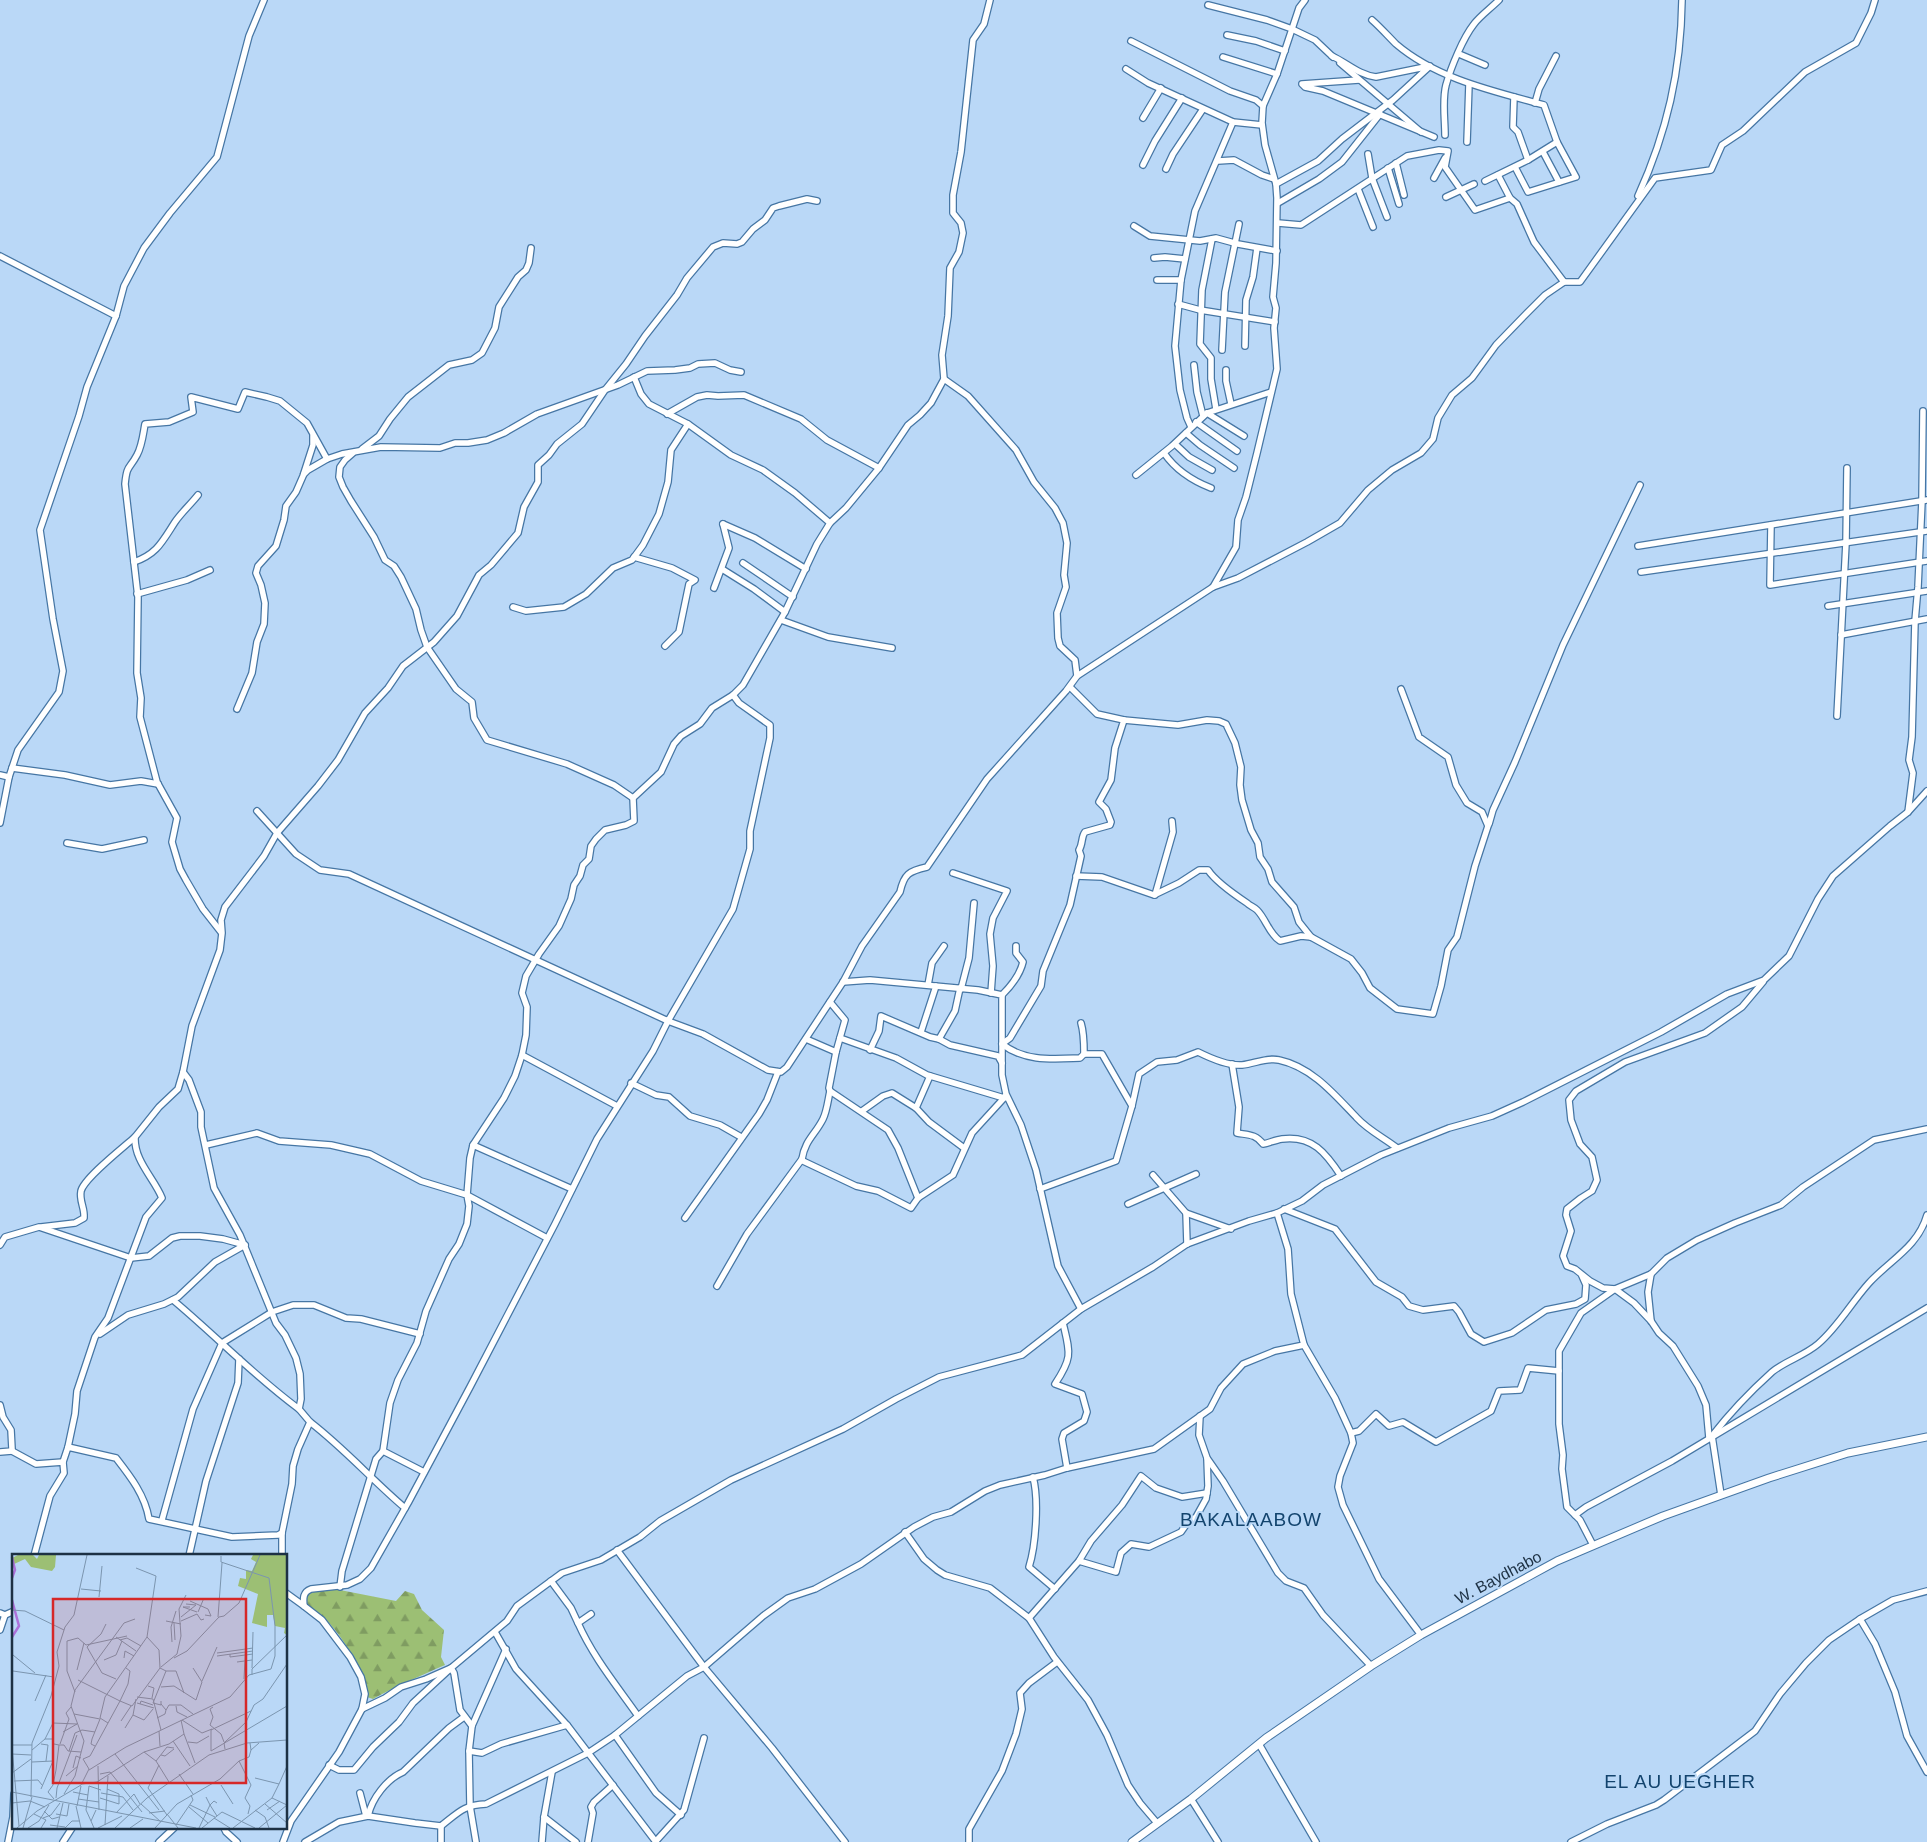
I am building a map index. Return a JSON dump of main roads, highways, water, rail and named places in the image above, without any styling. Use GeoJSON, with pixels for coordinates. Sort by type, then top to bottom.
{"type":"FeatureCollection","features":[{"type":"Feature","properties":{"kind":"main road","name":"W. Baydhabo"},"geometry":{"type":"LineString","coordinates":[[1132,1842],[1191,1799],[1259,1744],[1371,1666],[1421,1635],[1557,1561],[1663,1516],[1769,1478],[1848,1453],[1927,1437]]}},
{"type":"Feature","properties":{"kind":"district","name":"BAKALAABOW"},"geometry":{"type":"Point","coordinates":[1251,1519]}},
{"type":"Feature","properties":{"kind":"district","name":"EL AU UEGHER"},"geometry":{"type":"Point","coordinates":[1680,1781]}}]}
